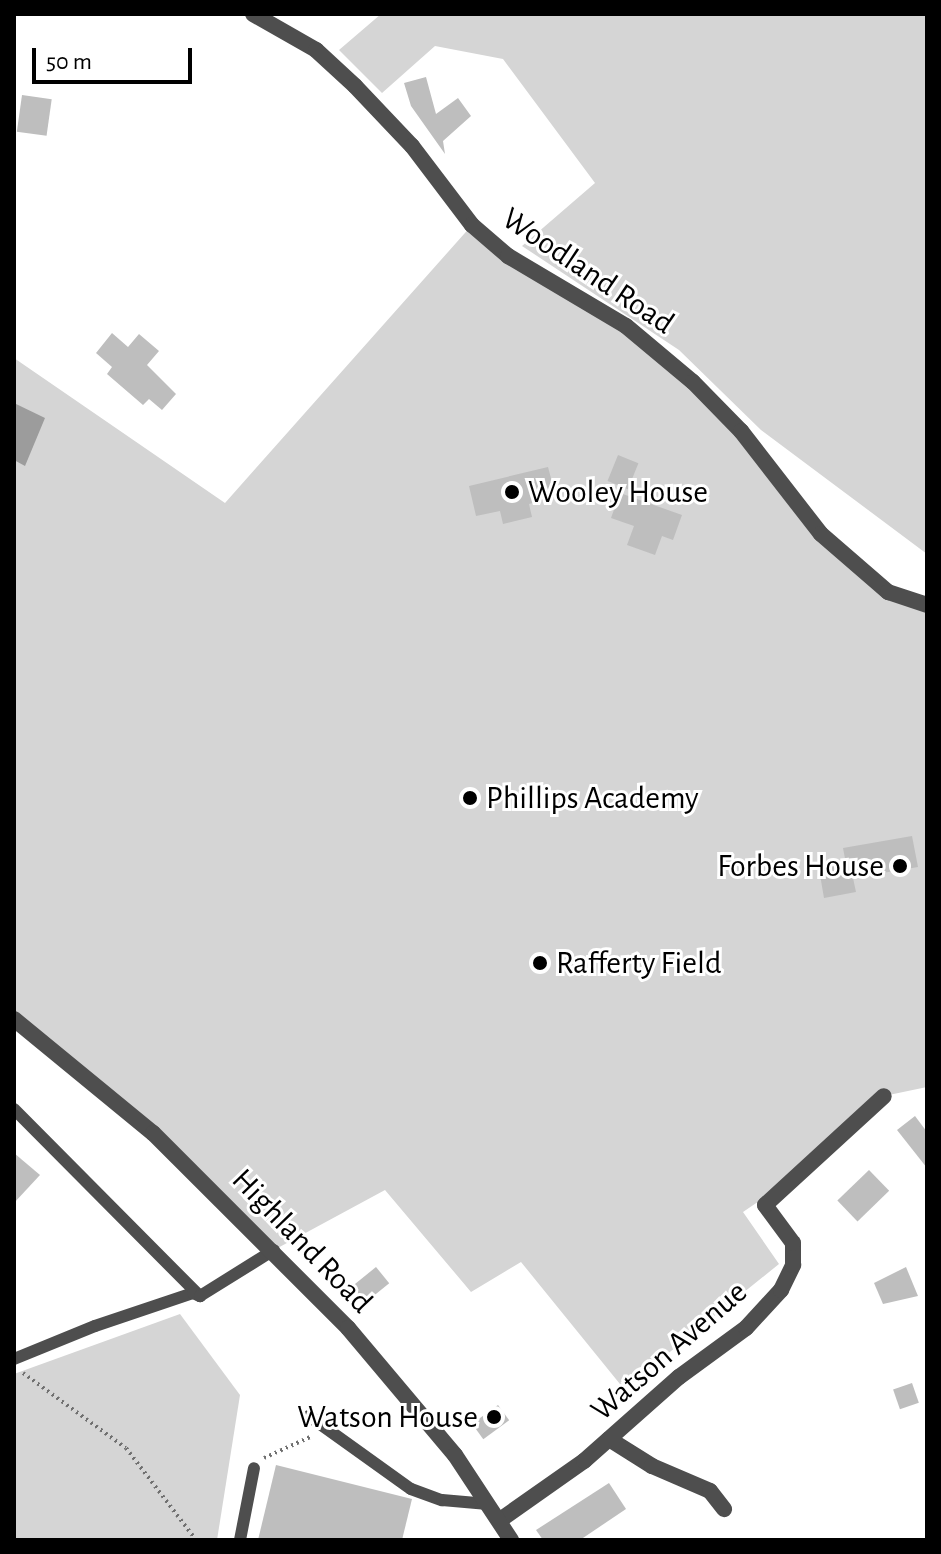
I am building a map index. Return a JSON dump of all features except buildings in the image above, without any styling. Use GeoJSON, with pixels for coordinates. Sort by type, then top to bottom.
{"type":"FeatureCollection","features":[{"type":"Feature","properties":{"kind":"street","name":"Woodland Road"},"geometry":{"type":"LineString","coordinates":[[253,14],[316,50],[355,86],[412,146],[472,225],[508,256],[626,326],[693,382],[741,431],[831,543],[888,592],[927,605]]}},
{"type":"Feature","properties":{"kind":"street","name":"Highland Road"},"geometry":{"type":"LineString","coordinates":[[14,1019],[153,1133],[274,1250],[405,1392],[500,1520],[511,1540]]}},
{"type":"Feature","properties":{"kind":"street","name":"Watson Avenue"},"geometry":{"type":"LineString","coordinates":[[500,1520],[609,1439],[746,1328],[781,1290],[793,1265],[793,1243],[765,1205],[884,1096]]}},
{"type":"Feature","properties":{"kind":"street"},"geometry":{"type":"LineString","coordinates":[[609,1439],[652,1466],[710,1491],[724,1509]]}},
{"type":"Feature","properties":{"kind":"lane"},"geometry":{"type":"LineString","coordinates":[[14,1109],[200,1296]]}},
{"type":"Feature","properties":{"kind":"lane"},"geometry":{"type":"LineString","coordinates":[[200,1296],[274,1250]]}},
{"type":"Feature","properties":{"kind":"lane"},"geometry":{"type":"LineString","coordinates":[[14,1359],[95,1326],[193,1293],[200,1296]]}},
{"type":"Feature","properties":{"kind":"lane"},"geometry":{"type":"LineString","coordinates":[[309,1416],[425,1496],[488,1504]]}},
{"type":"Feature","properties":{"kind":"lane"},"geometry":{"type":"LineString","coordinates":[[240,1540],[254,1468]]}},
{"type":"Feature","properties":{"kind":"path"},"geometry":{"type":"LineString","coordinates":[[14,1368],[93,1419],[126,1448],[196,1540]]}},
{"type":"Feature","properties":{"kind":"path"},"geometry":{"type":"LineString","coordinates":[[254,1468],[272,1452],[332,1431]]}},
{"type":"Feature","properties":{"kind":"shaded area"},"geometry":{"type":"Polygon","coordinates":[[[381,14],[927,14],[927,554],[761,430],[679,350],[522,246],[595,183],[503,59],[435,46],[382,93],[339,50],[381,14]]]}},
{"type":"Feature","properties":{"kind":"shaded area","name":"Phillips Academy"},"geometry":{"type":"Polygon","coordinates":[[[472,225],[674,365],[821,534],[888,592],[927,606],[927,1087],[884,1096],[795,1177],[743,1212],[779,1264],[624,1389],[521,1262],[471,1292],[385,1190],[274,1250],[14,1019],[14,358],[225,503],[472,225]]]}},
{"type":"Feature","properties":{"kind":"shaded area"},"geometry":{"type":"Polygon","coordinates":[[[14,403],[45,418],[25,466],[14,460],[14,403]]]}},
{"type":"Feature","properties":{"kind":"shaded area"},"geometry":{"type":"Polygon","coordinates":[[[180,1314],[240,1395],[217,1540],[14,1540],[14,1374],[180,1314]]]}},
{"type":"Feature","properties":{"kind":"place","name":"Wooley House"},"geometry":{"type":"Point","coordinates":[512,492]}},
{"type":"Feature","properties":{"kind":"place","name":"Phillips Academy"},"geometry":{"type":"Point","coordinates":[470,798]}},
{"type":"Feature","properties":{"kind":"place","name":"Forbes House"},"geometry":{"type":"Point","coordinates":[900,866]}},
{"type":"Feature","properties":{"kind":"place","name":"Rafferty Field"},"geometry":{"type":"Point","coordinates":[540,963]}},
{"type":"Feature","properties":{"kind":"place","name":"Watson House"},"geometry":{"type":"Point","coordinates":[494,1417]}}]}
